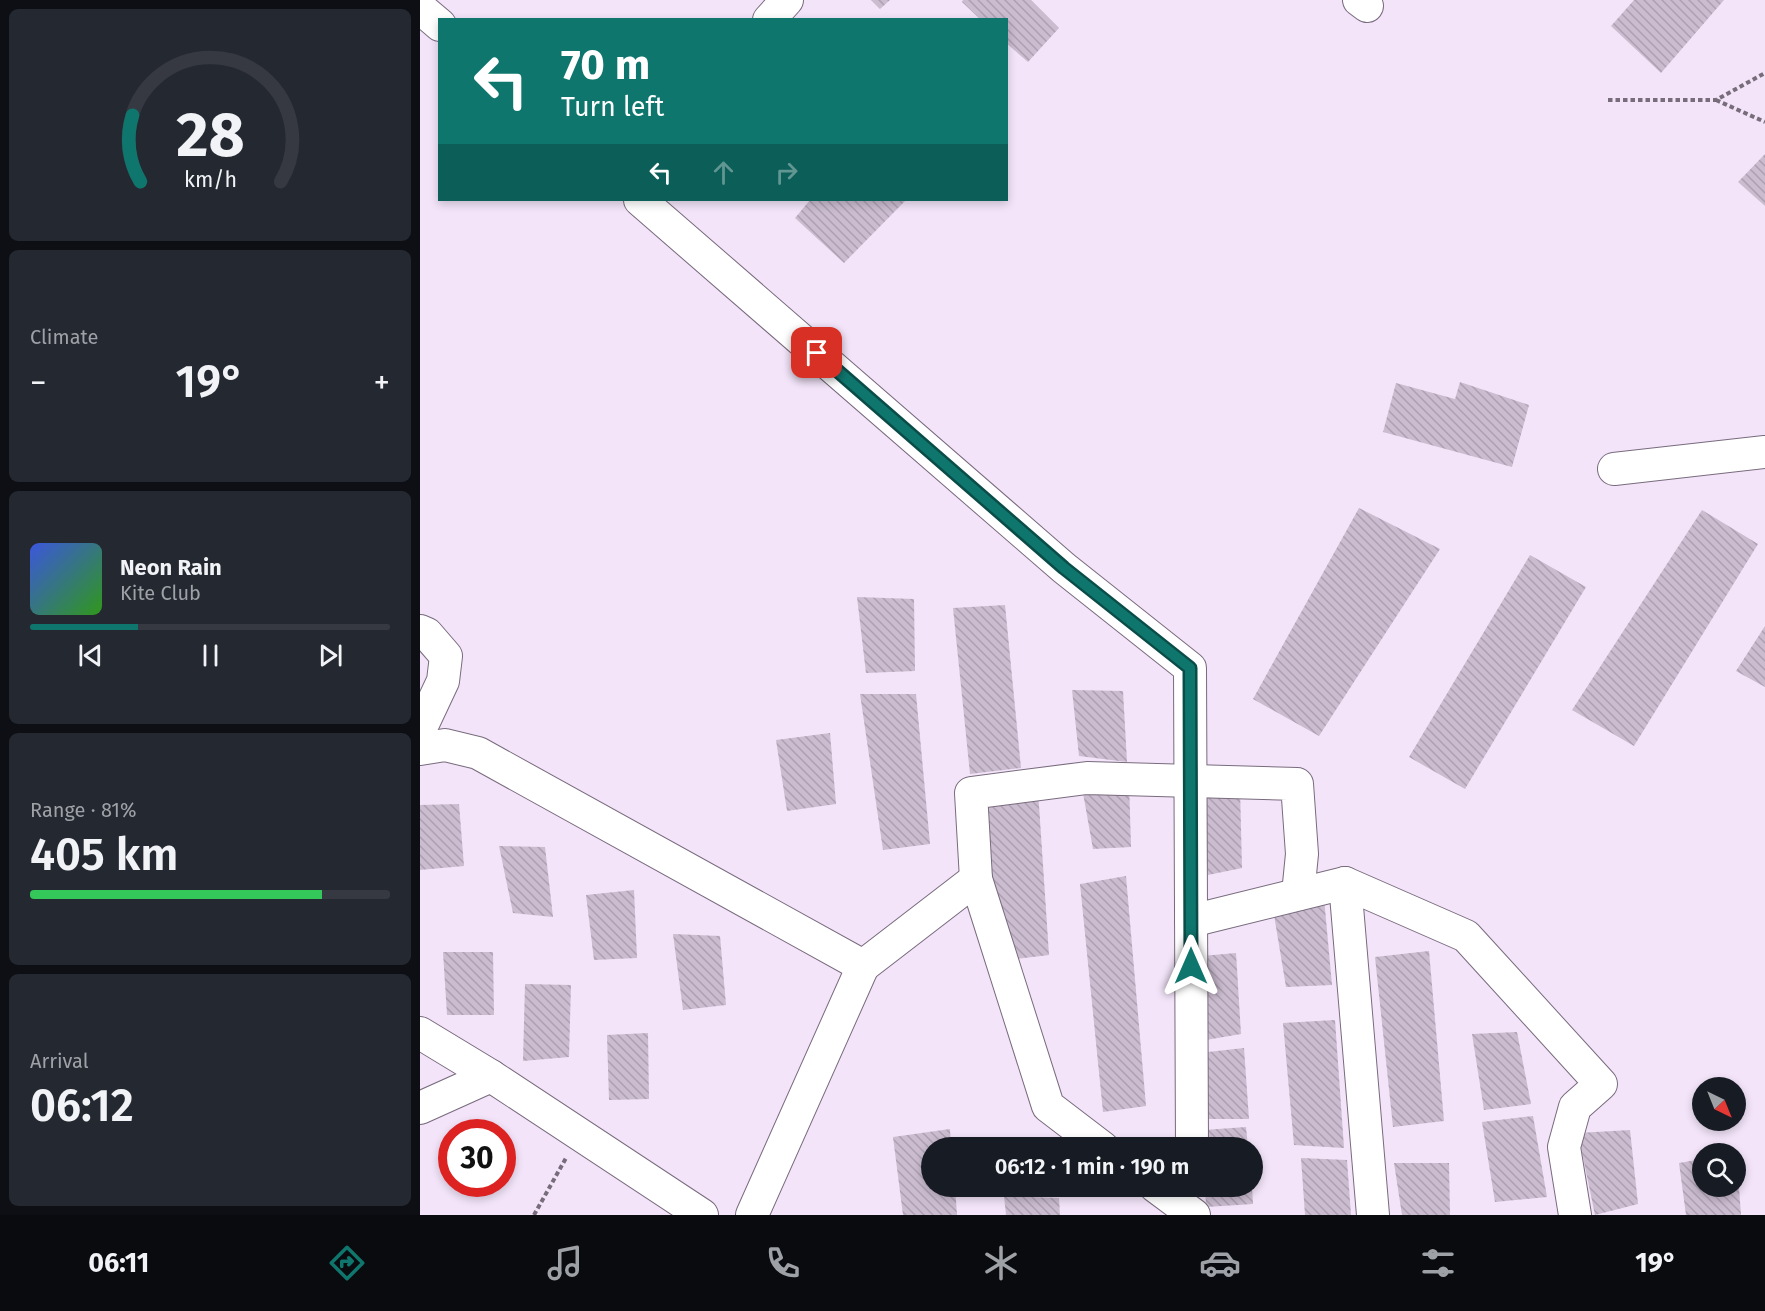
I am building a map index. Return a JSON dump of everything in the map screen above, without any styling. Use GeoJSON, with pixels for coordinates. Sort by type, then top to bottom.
{"type":"FeatureCollection","features":[{"type":"Feature","properties":{"kind":"street"},"geometry":{"type":"LineString","coordinates":[[771,18],[787,0]]}},
{"type":"Feature","properties":{"kind":"street"},"geometry":{"type":"LineString","coordinates":[[420,8],[438,23]]}},
{"type":"Feature","properties":{"kind":"street"},"geometry":{"type":"LineString","coordinates":[[641,201],[1064,568],[1190,668],[1192,1137]]}},
{"type":"Feature","properties":{"kind":"street"},"geometry":{"type":"LineString","coordinates":[[1614,469],[1765,452]]}},
{"type":"Feature","properties":{"kind":"street"},"geometry":{"type":"LineString","coordinates":[[420,631],[427,634],[446,656],[443,681],[420,730]]}},
{"type":"Feature","properties":{"kind":"street"},"geometry":{"type":"LineString","coordinates":[[420,749],[445,745],[478,753],[863,966]]}},
{"type":"Feature","properties":{"kind":"street"},"geometry":{"type":"LineString","coordinates":[[1089,1137],[1048,1106],[976,879],[971,793],[1087,778],[1297,783],[1302,854],[1298,894]]}},
{"type":"Feature","properties":{"kind":"street"},"geometry":{"type":"LineString","coordinates":[[752,1215],[863,966],[976,879]]}},
{"type":"Feature","properties":{"kind":"street"},"geometry":{"type":"LineString","coordinates":[[1191,921],[1345,883],[1466,936],[1601,1084],[1575,1107],[1564,1147],[1575,1215]]}},
{"type":"Feature","properties":{"kind":"street"},"geometry":{"type":"LineString","coordinates":[[1345,883],[1373,1215]]}},
{"type":"Feature","properties":{"kind":"street"},"geometry":{"type":"LineString","coordinates":[[420,1034],[491,1076],[702,1215]]}},
{"type":"Feature","properties":{"kind":"street"},"geometry":{"type":"LineString","coordinates":[[420,1108],[491,1076]]}},
{"type":"Feature","properties":{"kind":"street"},"geometry":{"type":"LineString","coordinates":[[1169,1197],[1193,1215]]}},
{"type":"Feature","properties":{"kind":"street"},"geometry":{"type":"LineString","coordinates":[[1193,1197],[1193,1215]]}},
{"type":"Feature","properties":{"kind":"path"},"geometry":{"type":"LineString","coordinates":[[1716,99],[1765,73]]}},
{"type":"Feature","properties":{"kind":"path"},"geometry":{"type":"LineString","coordinates":[[1608,100],[1716,99],[1765,122]]}},
{"type":"Feature","properties":{"kind":"path"},"geometry":{"type":"LineString","coordinates":[[534,1215],[567,1155]]}},
{"type":"Feature","properties":{"kind":"building"},"geometry":{"type":"Polygon","coordinates":[[[871,0],[890,0],[880,9],[871,0]]]}},
{"type":"Feature","properties":{"kind":"building"},"geometry":{"type":"Polygon","coordinates":[[[963,0],[1031,0],[1059,28],[1028,62],[1008,45],[1008,18],[979,18],[962,2],[963,0]]]}},
{"type":"Feature","properties":{"kind":"building"},"geometry":{"type":"Polygon","coordinates":[[[1634,0],[1724,0],[1661,73],[1611,26],[1634,0]]]}},
{"type":"Feature","properties":{"kind":"building"},"geometry":{"type":"Polygon","coordinates":[[[1765,154],[1765,206],[1738,182],[1765,154]]]}},
{"type":"Feature","properties":{"kind":"building"},"geometry":{"type":"Polygon","coordinates":[[[809,201],[905,201],[844,263],[795,218],[809,201]]]}},
{"type":"Feature","properties":{"kind":"building"},"geometry":{"type":"Polygon","coordinates":[[[1460,382],[1529,405],[1512,467],[1383,432],[1396,383],[1455,399],[1460,382]]]}},
{"type":"Feature","properties":{"kind":"building"},"geometry":{"type":"Polygon","coordinates":[[[1359,508],[1440,549],[1319,736],[1253,699],[1359,508]]]}},
{"type":"Feature","properties":{"kind":"building"},"geometry":{"type":"Polygon","coordinates":[[[1702,510],[1758,544],[1634,746],[1572,710],[1702,510]]]}},
{"type":"Feature","properties":{"kind":"building"},"geometry":{"type":"Polygon","coordinates":[[[1530,555],[1586,587],[1465,789],[1409,757],[1530,555]]]}},
{"type":"Feature","properties":{"kind":"building"},"geometry":{"type":"Polygon","coordinates":[[[857,597],[914,599],[915,671],[866,673],[857,597]]]}},
{"type":"Feature","properties":{"kind":"building"},"geometry":{"type":"Polygon","coordinates":[[[1005,605],[1021,768],[970,774],[953,608],[1005,605]]]}},
{"type":"Feature","properties":{"kind":"building"},"geometry":{"type":"Polygon","coordinates":[[[1765,626],[1765,687],[1736,671],[1765,626]]]}},
{"type":"Feature","properties":{"kind":"building"},"geometry":{"type":"Polygon","coordinates":[[[1072,690],[1123,691],[1127,762],[1079,756],[1072,690]]]}},
{"type":"Feature","properties":{"kind":"building"},"geometry":{"type":"Polygon","coordinates":[[[860,694],[916,694],[930,844],[883,850],[860,694]]]}},
{"type":"Feature","properties":{"kind":"building"},"geometry":{"type":"Polygon","coordinates":[[[830,733],[836,804],[787,811],[776,740],[830,733]]]}},
{"type":"Feature","properties":{"kind":"building"},"geometry":{"type":"Polygon","coordinates":[[[1129,781],[1131,847],[1093,849],[1083,793],[1129,781]]]}},
{"type":"Feature","properties":{"kind":"building"},"geometry":{"type":"Polygon","coordinates":[[[1240,788],[1242,868],[1208,875],[1201,791],[1240,788]]]}},
{"type":"Feature","properties":{"kind":"building"},"geometry":{"type":"Polygon","coordinates":[[[1038,790],[1049,955],[1015,959],[989,877],[987,791],[1038,790]]]}},
{"type":"Feature","properties":{"kind":"building"},"geometry":{"type":"Polygon","coordinates":[[[459,804],[464,866],[420,870],[420,805],[459,804]]]}},
{"type":"Feature","properties":{"kind":"building"},"geometry":{"type":"Polygon","coordinates":[[[499,846],[545,847],[553,917],[513,913],[499,846]]]}},
{"type":"Feature","properties":{"kind":"building"},"geometry":{"type":"Polygon","coordinates":[[[1126,876],[1146,1106],[1103,1112],[1080,884],[1126,876]]]}},
{"type":"Feature","properties":{"kind":"building"},"geometry":{"type":"Polygon","coordinates":[[[634,890],[637,958],[594,960],[586,895],[634,890]]]}},
{"type":"Feature","properties":{"kind":"building"},"geometry":{"type":"Polygon","coordinates":[[[1324,898],[1332,985],[1286,987],[1273,909],[1324,898]]]}},
{"type":"Feature","properties":{"kind":"building"},"geometry":{"type":"Polygon","coordinates":[[[673,934],[720,936],[726,1005],[683,1010],[673,934]]]}},
{"type":"Feature","properties":{"kind":"building"},"geometry":{"type":"Polygon","coordinates":[[[1429,951],[1444,1121],[1393,1127],[1375,957],[1429,951]]]}},
{"type":"Feature","properties":{"kind":"building"},"geometry":{"type":"Polygon","coordinates":[[[443,952],[493,952],[494,1015],[447,1015],[443,952]]]}},
{"type":"Feature","properties":{"kind":"building"},"geometry":{"type":"Polygon","coordinates":[[[1236,953],[1241,1034],[1206,1040],[1202,956],[1236,953]]]}},
{"type":"Feature","properties":{"kind":"building"},"geometry":{"type":"Polygon","coordinates":[[[525,984],[571,985],[569,1057],[523,1061],[525,984]]]}},
{"type":"Feature","properties":{"kind":"building"},"geometry":{"type":"Polygon","coordinates":[[[1335,1020],[1344,1148],[1294,1145],[1283,1023],[1335,1020]]]}},
{"type":"Feature","properties":{"kind":"building"},"geometry":{"type":"Polygon","coordinates":[[[1517,1032],[1531,1104],[1484,1110],[1472,1034],[1517,1032]]]}},
{"type":"Feature","properties":{"kind":"building"},"geometry":{"type":"Polygon","coordinates":[[[648,1033],[649,1099],[609,1100],[607,1035],[648,1033]]]}},
{"type":"Feature","properties":{"kind":"building"},"geometry":{"type":"Polygon","coordinates":[[[1244,1048],[1249,1119],[1202,1119],[1199,1053],[1244,1048]]]}},
{"type":"Feature","properties":{"kind":"building"},"geometry":{"type":"Polygon","coordinates":[[[1533,1116],[1547,1197],[1495,1202],[1482,1122],[1533,1116]]]}},
{"type":"Feature","properties":{"kind":"building"},"geometry":{"type":"Polygon","coordinates":[[[1246,1127],[1247,1137],[1204,1137],[1204,1130],[1246,1127]]]}},
{"type":"Feature","properties":{"kind":"building"},"geometry":{"type":"Polygon","coordinates":[[[950,1129],[950,1137],[921,1137],[921,1197],[956,1197],[957,1215],[903,1215],[893,1137],[950,1129]]]}},
{"type":"Feature","properties":{"kind":"building"},"geometry":{"type":"Polygon","coordinates":[[[1630,1130],[1638,1204],[1595,1215],[1578,1133],[1630,1130]]]}},
{"type":"Feature","properties":{"kind":"building"},"geometry":{"type":"Polygon","coordinates":[[[1301,1158],[1347,1160],[1351,1215],[1305,1215],[1301,1158]]]}},
{"type":"Feature","properties":{"kind":"building"},"geometry":{"type":"Polygon","coordinates":[[[1692,1161],[1692,1197],[1740,1197],[1741,1215],[1686,1215],[1679,1163],[1692,1161]]]}},
{"type":"Feature","properties":{"kind":"building"},"geometry":{"type":"Polygon","coordinates":[[[1394,1163],[1449,1163],[1450,1215],[1402,1215],[1394,1163]]]}},
{"type":"Feature","properties":{"kind":"building"},"geometry":{"type":"Polygon","coordinates":[[[1004,1197],[1059,1198],[1060,1215],[1006,1215],[1004,1197]]]}},
{"type":"Feature","properties":{"kind":"building"},"geometry":{"type":"Polygon","coordinates":[[[1206,1197],[1253,1197],[1253,1204],[1206,1207],[1206,1197]]]}},
{"type":"Feature","properties":{"kind":"route"},"geometry":{"type":"LineString","coordinates":[[817,353],[1064,568],[1190,668],[1191,966]]}}]}
